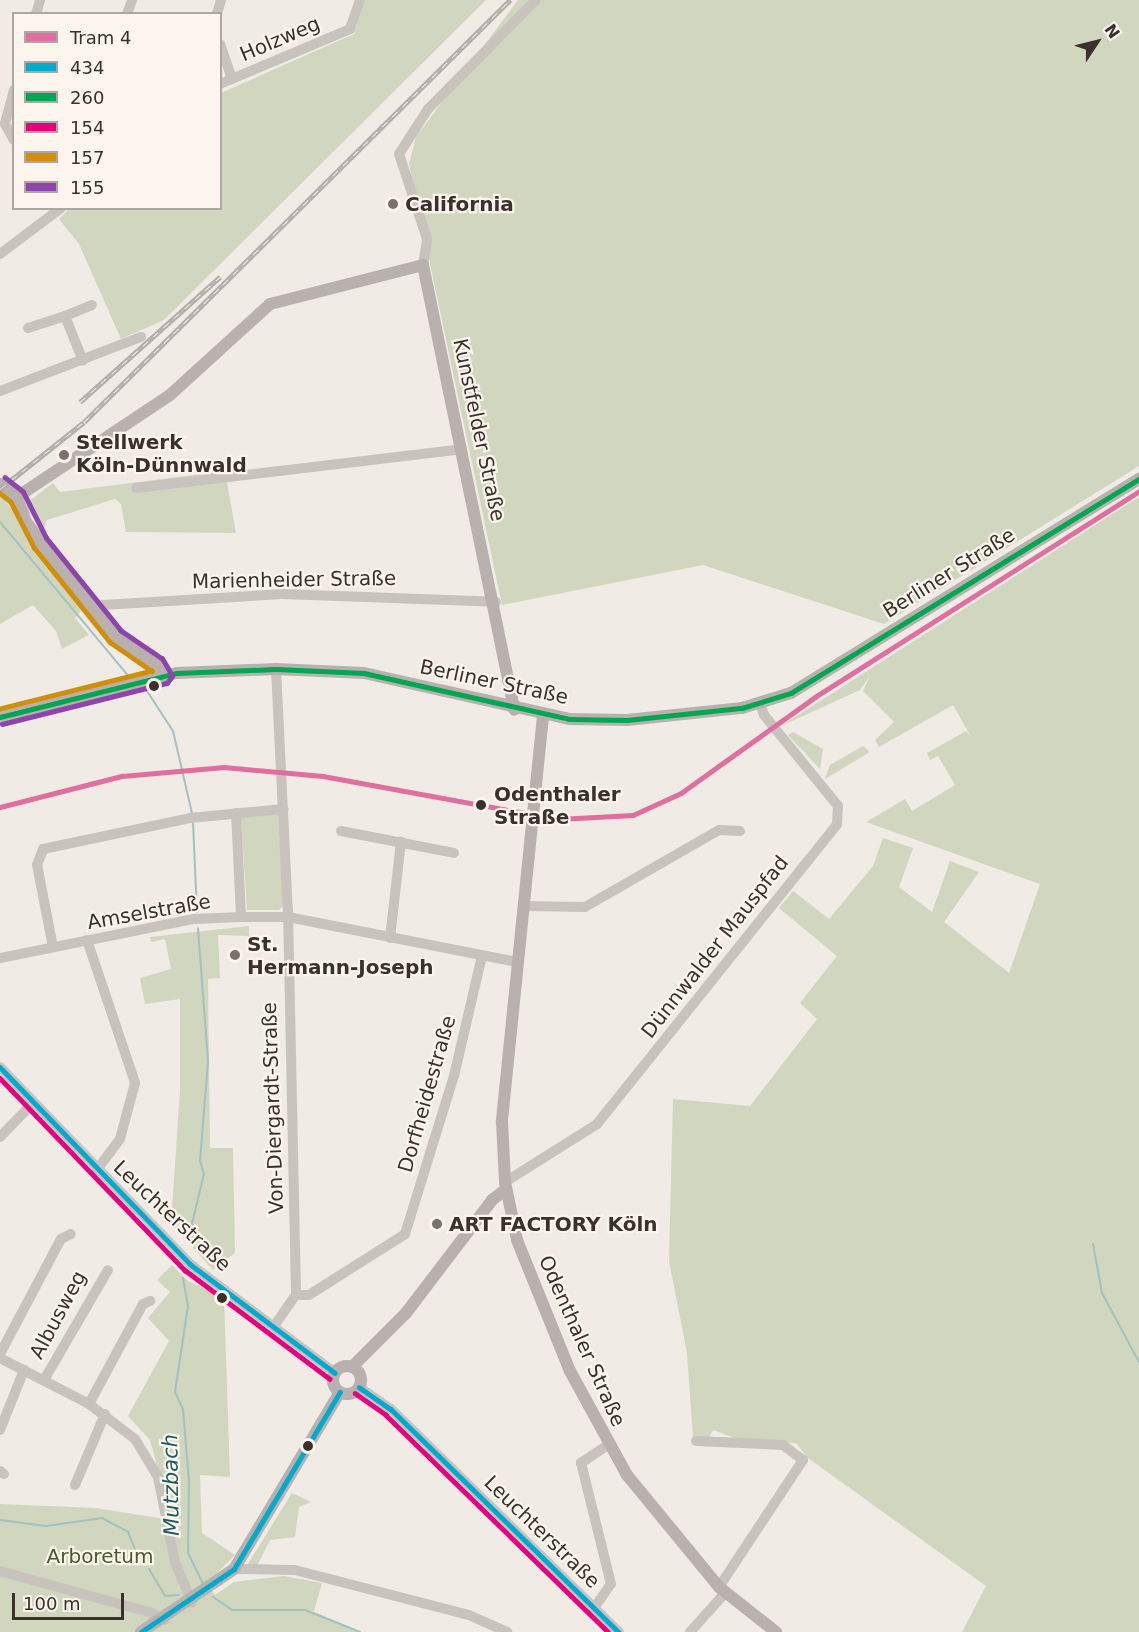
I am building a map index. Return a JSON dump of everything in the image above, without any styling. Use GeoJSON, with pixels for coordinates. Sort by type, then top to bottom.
{"type":"FeatureCollection","features":[{"type":"Feature","properties":{"kind":"main road","name":"Kunstfelder Straße"},"geometry":{"type":"LineString","coordinates":[[423,265],[496,602],[514,710]]}},
{"type":"Feature","properties":{"kind":"main road"},"geometry":{"type":"LineString","coordinates":[[17,497],[170,395],[270,304],[423,265]]}},
{"type":"Feature","properties":{"kind":"main road","name":"Berliner Straße"},"geometry":{"type":"LineString","coordinates":[[0,717],[165,676],[276,669],[364,673],[543,716],[627,720],[760,704],[807,684],[1139,479]]}},
{"type":"Feature","properties":{"kind":"main road"},"geometry":{"type":"LineString","coordinates":[[0,484],[17,497],[26,522],[116,637],[158,665],[165,676]]}},
{"type":"Feature","properties":{"kind":"main road","name":"Odenthaler Straße"},"geometry":{"type":"LineString","coordinates":[[543,716],[502,1122],[506,1185],[530,1280],[608,1445],[652,1510],[722,1590],[776,1632]]}},
{"type":"Feature","properties":{"kind":"main road","name":"Dünnwalder Mauspfad"},"geometry":{"type":"LineString","coordinates":[[352,1367],[406,1313],[506,1185]]}},
{"type":"Feature","properties":{"kind":"main road"},"geometry":{"type":"LineString","coordinates":[[141,1632],[192,1603],[234,1569],[284,1493],[340,1392],[335,1373],[352,1367],[360,1377],[359,1387],[340,1392]]}},
{"type":"Feature","properties":{"kind":"street","name":"Holzweg"},"geometry":{"type":"LineString","coordinates":[[222,83],[352,27],[360,0]]}},
{"type":"Feature","properties":{"kind":"street","name":"Kunstfelder Straße"},"geometry":{"type":"LineString","coordinates":[[423,265],[427,239],[400,162],[406,140],[429,109],[536,0]]}},
{"type":"Feature","properties":{"kind":"street"},"geometry":{"type":"LineString","coordinates":[[222,50],[232,79]]}},
{"type":"Feature","properties":{"kind":"street"},"geometry":{"type":"LineString","coordinates":[[12,98],[5,124],[12,136]]}},
{"type":"Feature","properties":{"kind":"street"},"geometry":{"type":"LineString","coordinates":[[0,254],[55,211]]}},
{"type":"Feature","properties":{"kind":"street"},"geometry":{"type":"LineString","coordinates":[[28,328],[92,305]]}},
{"type":"Feature","properties":{"kind":"street"},"geometry":{"type":"LineString","coordinates":[[65,316],[83,361]]}},
{"type":"Feature","properties":{"kind":"street"},"geometry":{"type":"LineString","coordinates":[[0,392],[141,337]]}},
{"type":"Feature","properties":{"kind":"street"},"geometry":{"type":"LineString","coordinates":[[136,488],[462,449]]}},
{"type":"Feature","properties":{"kind":"street","name":"Marienheider Straße"},"geometry":{"type":"LineString","coordinates":[[94,611],[103,604],[267,594],[496,602]]}},
{"type":"Feature","properties":{"kind":"street","name":"Von-Diergardt-Straße"},"geometry":{"type":"LineString","coordinates":[[276,669],[288,918],[296,1295]]}},
{"type":"Feature","properties":{"kind":"street","name":"Dünnwalder Mauspfad"},"geometry":{"type":"LineString","coordinates":[[506,1185],[597,1124],[840,815],[832,798],[764,715],[760,704]]}},
{"type":"Feature","properties":{"kind":"street"},"geometry":{"type":"LineString","coordinates":[[53,947],[37,865],[43,849],[193,818],[284,809]]}},
{"type":"Feature","properties":{"kind":"street"},"geometry":{"type":"LineString","coordinates":[[236,813],[241,917]]}},
{"type":"Feature","properties":{"kind":"street"},"geometry":{"type":"LineString","coordinates":[[524,906],[585,907],[719,830],[740,831]]}},
{"type":"Feature","properties":{"kind":"street"},"geometry":{"type":"LineString","coordinates":[[341,831],[454,853]]}},
{"type":"Feature","properties":{"kind":"street"},"geometry":{"type":"LineString","coordinates":[[390,938],[400,842]]}},
{"type":"Feature","properties":{"kind":"street","name":"Amselstraße"},"geometry":{"type":"LineString","coordinates":[[0,958],[198,918],[241,917],[288,918],[518,962]]}},
{"type":"Feature","properties":{"kind":"street"},"geometry":{"type":"LineString","coordinates":[[87,940],[135,1083],[120,1139],[97,1170]]}},
{"type":"Feature","properties":{"kind":"street","name":"Dorfheidestraße"},"geometry":{"type":"LineString","coordinates":[[296,1295],[309,1295],[366,1254],[401,1239],[454,1076],[482,956]]}},
{"type":"Feature","properties":{"kind":"street","name":"Leuchterstraße"},"geometry":{"type":"LineString","coordinates":[[0,1067],[190,1264],[335,1373]]}},
{"type":"Feature","properties":{"kind":"street"},"geometry":{"type":"LineString","coordinates":[[0,1137],[33,1103]]}},
{"type":"Feature","properties":{"kind":"street"},"geometry":{"type":"LineString","coordinates":[[71,1234],[61,1239],[0,1356],[89,1404],[135,1439],[158,1477],[175,1562],[192,1603]]}},
{"type":"Feature","properties":{"kind":"street","name":"Albusweg"},"geometry":{"type":"LineString","coordinates":[[44,1380],[108,1270]]}},
{"type":"Feature","properties":{"kind":"street"},"geometry":{"type":"LineString","coordinates":[[274,1326],[296,1295]]}},
{"type":"Feature","properties":{"kind":"street"},"geometry":{"type":"LineString","coordinates":[[89,1404],[143,1304],[150,1301]]}},
{"type":"Feature","properties":{"kind":"street"},"geometry":{"type":"LineString","coordinates":[[0,1430],[24,1370]]}},
{"type":"Feature","properties":{"kind":"street","name":"Leuchterstraße"},"geometry":{"type":"LineString","coordinates":[[359,1387],[391,1409],[619,1632]]}},
{"type":"Feature","properties":{"kind":"street"},"geometry":{"type":"LineString","coordinates":[[75,1485],[105,1414]]}},
{"type":"Feature","properties":{"kind":"street"},"geometry":{"type":"LineString","coordinates":[[690,1632],[722,1590],[803,1460],[783,1445],[696,1441]]}},
{"type":"Feature","properties":{"kind":"street"},"geometry":{"type":"LineString","coordinates":[[594,1608],[611,1584],[581,1463],[608,1445]]}},
{"type":"Feature","properties":{"kind":"street"},"geometry":{"type":"LineString","coordinates":[[234,1569],[296,1570],[469,1615],[507,1632]]}},
{"type":"Feature","properties":{"kind":"street"},"geometry":{"type":"LineString","coordinates":[[0,1571],[152,1612],[164,1620]]}},
{"type":"Feature","properties":{"kind":"green space"},"geometry":{"type":"Polygon","coordinates":[[[365,0],[486,0],[164,320],[121,339],[79,244],[59,219],[68,210],[222,210],[222,93],[354,34],[365,0]]]}},
{"type":"Feature","properties":{"kind":"green space"},"geometry":{"type":"Polygon","coordinates":[[[518,0],[1139,0],[1139,466],[884,624],[703,565],[502,605],[409,164],[416,137],[518,0]]]}},
{"type":"Feature","properties":{"kind":"green space"},"geometry":{"type":"Polygon","coordinates":[[[225,471],[236,533],[126,532],[121,504],[115,499],[47,520],[44,529],[26,510],[28,502],[53,483],[60,492],[225,471]]]}},
{"type":"Feature","properties":{"kind":"green space"},"geometry":{"type":"Polygon","coordinates":[[[0,494],[85,606],[75,618],[89,635],[62,649],[56,631],[33,605],[0,624],[0,494]]]}},
{"type":"Feature","properties":{"kind":"green space"},"geometry":{"type":"Polygon","coordinates":[[[1139,497],[1139,1632],[962,1632],[986,1586],[808,1458],[796,1443],[737,1439],[713,1430],[708,1439],[693,1438],[687,1353],[669,1261],[673,1099],[750,1106],[817,1019],[800,1003],[837,956],[779,908],[793,891],[829,919],[873,866],[883,838],[913,848],[899,887],[932,912],[950,861],[979,872],[944,922],[1009,973],[1040,884],[866,822],[905,799],[912,811],[955,785],[938,756],[930,760],[927,753],[966,731],[971,737],[953,705],[879,747],[875,740],[894,722],[863,691],[870,676],[860,690],[781,726],[1139,497]]]}},
{"type":"Feature","properties":{"kind":"green space"},"geometry":{"type":"Polygon","coordinates":[[[793,732],[823,749],[820,769],[788,735],[793,732]]]}},
{"type":"Feature","properties":{"kind":"green space"},"geometry":{"type":"Polygon","coordinates":[[[863,746],[870,752],[825,779],[830,765],[863,746]]]}},
{"type":"Feature","properties":{"kind":"green space"},"geometry":{"type":"Polygon","coordinates":[[[278,814],[284,905],[279,910],[247,910],[241,818],[278,814]]]}},
{"type":"Feature","properties":{"kind":"green space"},"geometry":{"type":"Polygon","coordinates":[[[249,926],[249,936],[218,935],[220,978],[208,979],[210,1148],[233,1148],[235,1253],[213,1270],[171,1223],[180,1091],[180,999],[145,1004],[140,978],[171,969],[165,939],[151,942],[150,937],[249,926]]]}},
{"type":"Feature","properties":{"kind":"green space","name":"Arboretum"},"geometry":{"type":"Polygon","coordinates":[[[172,1265],[188,1281],[224,1298],[230,1477],[200,1475],[202,1533],[235,1555],[207,1583],[215,1595],[234,1582],[284,1576],[322,1583],[314,1611],[310,1610],[362,1632],[0,1632],[0,1504],[95,1508],[172,1520],[150,1440],[128,1416],[169,1341],[148,1318],[170,1292],[157,1280],[172,1265]]]}},
{"type":"Feature","properties":{"kind":"green space"},"geometry":{"type":"Polygon","coordinates":[[[292,1493],[311,1502],[299,1507],[295,1537],[270,1540],[256,1568],[246,1567],[292,1493]]]}},
{"type":"Feature","properties":{"kind":"waterway","name":"Mutzbach"},"geometry":{"type":"LineString","coordinates":[[0,522],[131,679]]}},
{"type":"Feature","properties":{"kind":"waterway","name":"Mutzbach"},"geometry":{"type":"LineString","coordinates":[[147,691],[173,731],[192,813]]}},
{"type":"Feature","properties":{"kind":"waterway","name":"Mutzbach"},"geometry":{"type":"LineString","coordinates":[[193,822],[197,912]]}},
{"type":"Feature","properties":{"kind":"waterway","name":"Mutzbach"},"geometry":{"type":"LineString","coordinates":[[188,1240],[204,1174],[200,1161],[208,1061],[198,928]]}},
{"type":"Feature","properties":{"kind":"waterway"},"geometry":{"type":"LineString","coordinates":[[1093,1244],[1102,1293],[1139,1362]]}},
{"type":"Feature","properties":{"kind":"waterway","name":"Mutzbach"},"geometry":{"type":"LineString","coordinates":[[183,1278],[188,1306],[175,1392],[183,1409],[189,1482],[188,1553],[203,1584]]}},
{"type":"Feature","properties":{"kind":"waterway"},"geometry":{"type":"LineString","coordinates":[[0,1520],[46,1526],[102,1518],[128,1532],[139,1559]]}},
{"type":"Feature","properties":{"kind":"waterway"},"geometry":{"type":"LineString","coordinates":[[149,1569],[165,1596],[179,1595]]}},
{"type":"Feature","properties":{"kind":"waterway","name":"Mutzbach"},"geometry":{"type":"LineString","coordinates":[[213,1597],[232,1610],[305,1610],[360,1632]]}},
{"type":"Feature","properties":{"kind":"railway"},"geometry":{"type":"LineString","coordinates":[[0,489],[84,422],[510,0]]}},
{"type":"Feature","properties":{"kind":"railway"},"geometry":{"type":"LineString","coordinates":[[80,402],[220,277]]}},
{"type":"Feature","properties":{"kind":"tram line","name":"4"},"geometry":{"type":"LineString","coordinates":[[0,807],[122,776],[224,767],[323,776],[558,819],[633,815],[681,793],[815,697],[1139,491]]}},
{"type":"Feature","properties":{"kind":"transit line","name":"155"},"geometry":{"type":"LineString","coordinates":[[2,724],[167,683],[172,676],[162,659],[121,631],[46,538],[23,492],[5,478]]}},
{"type":"Feature","properties":{"kind":"transit line","name":"260"},"geometry":{"type":"LineString","coordinates":[[0,717],[177,673],[276,669],[364,673],[569,719],[627,720],[742,708],[791,693],[1139,479]]}},
{"type":"Feature","properties":{"kind":"transit line","name":"157"},"geometry":{"type":"LineString","coordinates":[[0,493],[11,502],[34,547],[110,642],[152,671],[0,709]]}},
{"type":"Feature","properties":{"kind":"transit line","name":"434"},"geometry":{"type":"LineString","coordinates":[[0,1067],[190,1264],[335,1373]]}},
{"type":"Feature","properties":{"kind":"transit line","name":"154"},"geometry":{"type":"LineString","coordinates":[[0,1078],[185,1270],[330,1379]]}},
{"type":"Feature","properties":{"kind":"transit line","name":"434"},"geometry":{"type":"LineString","coordinates":[[359,1387],[391,1409],[619,1632]]}},
{"type":"Feature","properties":{"kind":"transit line","name":"434"},"geometry":{"type":"LineString","coordinates":[[141,1632],[234,1569],[340,1392]]}},
{"type":"Feature","properties":{"kind":"transit line","name":"154"},"geometry":{"type":"LineString","coordinates":[[355,1393],[386,1415],[608,1632]]}},
{"type":"Feature","properties":{"kind":"place","name":"California"},"geometry":{"type":"Point","coordinates":[393,204]}},
{"type":"Feature","properties":{"kind":"place","name":"Stellwerk Köln-Dünnwald"},"geometry":{"type":"Point","coordinates":[64,455]}},
{"type":"Feature","properties":{"kind":"place","name":"Odenthaler Straße"},"geometry":{"type":"Point","coordinates":[481,805]}},
{"type":"Feature","properties":{"kind":"place","name":"St. Hermann-Joseph"},"geometry":{"type":"Point","coordinates":[235,955]}},
{"type":"Feature","properties":{"kind":"place","name":"ART FACTORY Köln"},"geometry":{"type":"Point","coordinates":[437,1224]}}]}
